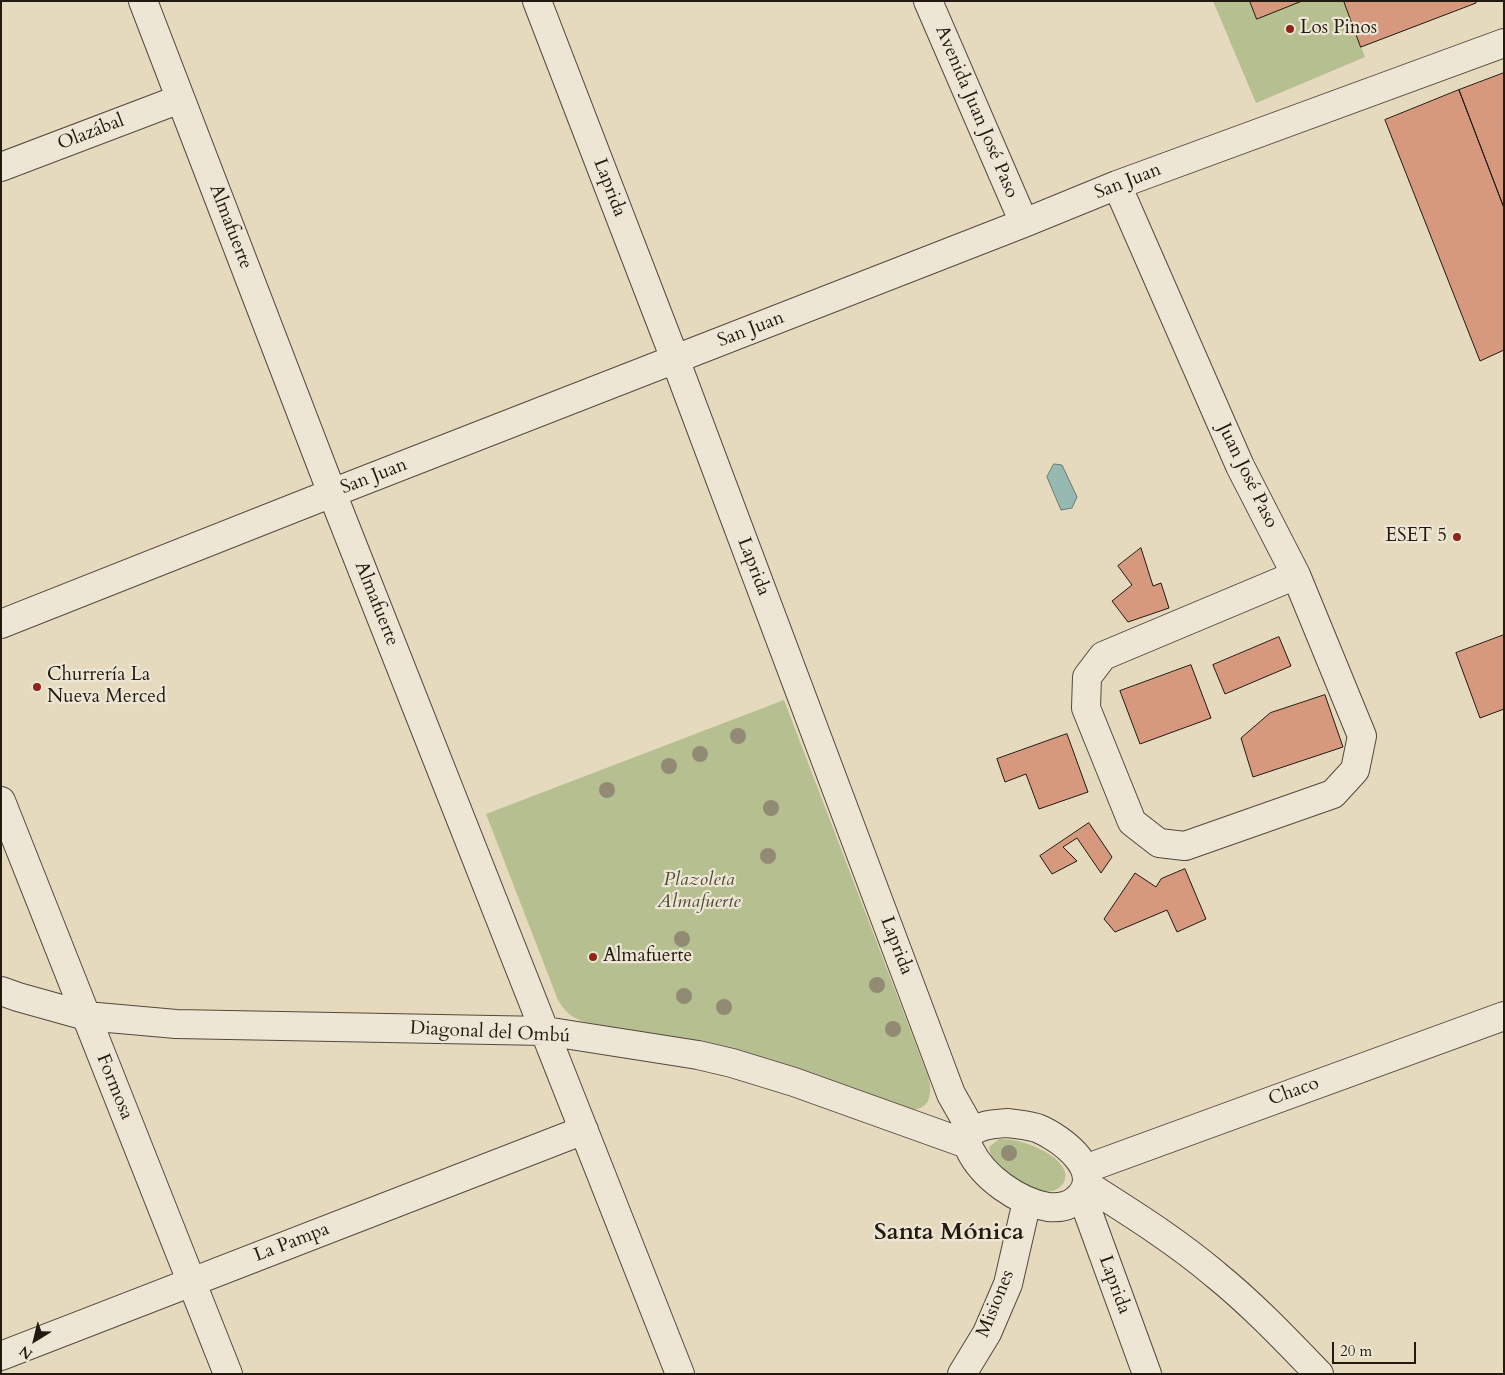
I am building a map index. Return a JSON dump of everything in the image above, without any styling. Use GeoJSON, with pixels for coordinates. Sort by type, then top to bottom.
{"type":"FeatureCollection","features":[{"type":"Feature","properties":{"kind":"street","name":"Almafuerte"},"geometry":{"type":"LineString","coordinates":[[143,1],[332,493],[680,1374]]}},
{"type":"Feature","properties":{"kind":"street","name":"Laprida"},"geometry":{"type":"LineString","coordinates":[[537,1],[675,359],[969,1137]]}},
{"type":"Feature","properties":{"kind":"street","name":"Avenida Juan José Paso"},"geometry":{"type":"LineString","coordinates":[[928,1],[1024,223]]}},
{"type":"Feature","properties":{"kind":"street","name":"San Juan"},"geometry":{"type":"LineString","coordinates":[[1,624],[1117,185],[1504,43]]}},
{"type":"Feature","properties":{"kind":"street","name":"Olazábal"},"geometry":{"type":"LineString","coordinates":[[1,167],[180,98]]}},
{"type":"Feature","properties":{"kind":"street","name":"Juan José Paso"},"geometry":{"type":"LineString","coordinates":[[1117,185],[1240,466],[1296,575],[1362,736],[1355,770],[1333,794],[1185,846],[1159,843],[1132,822],[1086,708],[1088,677],[1103,656],[1296,575]]}},
{"type":"Feature","properties":{"kind":"street","name":"Formosa"},"geometry":{"type":"LineString","coordinates":[[1,800],[228,1374]]}},
{"type":"Feature","properties":{"kind":"street","name":"Diagonal del Ombú"},"geometry":{"type":"LineString","coordinates":[[1,991],[86,1016],[176,1024],[545,1031],[698,1055],[732,1063],[969,1137]]}},
{"type":"Feature","properties":{"kind":"street","name":"Chaco"},"geometry":{"type":"LineString","coordinates":[[1085,1183],[1502,1020]]}},
{"type":"Feature","properties":{"kind":"street"},"geometry":{"type":"LineString","coordinates":[[1085,1183],[1072,1203],[1061,1208],[1027,1201],[992,1178],[973,1157],[969,1137],[986,1126],[1007,1123],[1022,1124],[1036,1128],[1063,1142],[1076,1155],[1085,1183],[1173,1241],[1217,1275],[1319,1374]]}},
{"type":"Feature","properties":{"kind":"street","name":"La Pampa"},"geometry":{"type":"LineString","coordinates":[[1,1356],[584,1130]]}},
{"type":"Feature","properties":{"kind":"street","name":"Laprida"},"geometry":{"type":"LineString","coordinates":[[1085,1183],[1148,1374]]}},
{"type":"Feature","properties":{"kind":"street","name":"Misiones"},"geometry":{"type":"LineString","coordinates":[[962,1374],[987,1333],[1008,1284],[1027,1201]]}},
{"type":"Feature","properties":{"kind":"green space","name":"Los Pinos"},"geometry":{"type":"Polygon","coordinates":[[[1213,1],[1344,1],[1365,57],[1256,103],[1213,1]]]}},
{"type":"Feature","properties":{"kind":"green space","name":"Plazoleta Almafuerte"},"geometry":{"type":"Polygon","coordinates":[[[784,700],[929,1079],[930,1096],[926,1104],[917,1109],[911,1110],[713,1045],[576,1019],[563,1008],[558,1000],[486,814],[784,700]]]}},
{"type":"Feature","properties":{"kind":"green space"},"geometry":{"type":"Polygon","coordinates":[[[999,1139],[1026,1143],[1046,1152],[1061,1165],[1065,1172],[1065,1179],[1062,1184],[1055,1190],[1043,1191],[1008,1174],[997,1164],[990,1152],[989,1147],[999,1139]]]}},
{"type":"Feature","properties":{"kind":"water"},"geometry":{"type":"Polygon","coordinates":[[[1054,464],[1062,465],[1077,497],[1072,508],[1061,510],[1047,477],[1054,464]]]}},
{"type":"Feature","properties":{"kind":"building"},"geometry":{"type":"Polygon","coordinates":[[[1250,1],[1302,1],[1257,19],[1250,1]]]}},
{"type":"Feature","properties":{"kind":"building"},"geometry":{"type":"Polygon","coordinates":[[[1344,1],[1476,1],[1476,3],[1361,47],[1344,1]]]}},
{"type":"Feature","properties":{"kind":"building"},"geometry":{"type":"Polygon","coordinates":[[[1504,73],[1504,208],[1459,90],[1504,73]]]}},
{"type":"Feature","properties":{"kind":"building"},"geometry":{"type":"Polygon","coordinates":[[[1459,90],[1504,208],[1504,350],[1480,361],[1385,120],[1459,90]]]}},
{"type":"Feature","properties":{"kind":"building"},"geometry":{"type":"Polygon","coordinates":[[[1141,548],[1153,586],[1161,583],[1169,608],[1128,622],[1112,601],[1132,585],[1118,566],[1141,548]]]}},
{"type":"Feature","properties":{"kind":"building"},"geometry":{"type":"Polygon","coordinates":[[[1504,635],[1504,709],[1480,718],[1456,653],[1504,635]]]}},
{"type":"Feature","properties":{"kind":"building"},"geometry":{"type":"Polygon","coordinates":[[[1279,637],[1291,666],[1225,694],[1213,665],[1279,637]]]}},
{"type":"Feature","properties":{"kind":"building"},"geometry":{"type":"Polygon","coordinates":[[[1191,665],[1211,718],[1140,744],[1120,691],[1191,665]]]}},
{"type":"Feature","properties":{"kind":"building"},"geometry":{"type":"Polygon","coordinates":[[[1325,695],[1343,747],[1253,777],[1241,738],[1270,713],[1325,695]]]}},
{"type":"Feature","properties":{"kind":"building"},"geometry":{"type":"Polygon","coordinates":[[[1067,734],[1088,792],[1039,809],[1026,774],[1005,782],[997,759],[1067,734]]]}},
{"type":"Feature","properties":{"kind":"building"},"geometry":{"type":"Polygon","coordinates":[[[1089,823],[1112,857],[1101,873],[1077,838],[1063,847],[1077,861],[1052,874],[1040,856],[1089,823]]]}},
{"type":"Feature","properties":{"kind":"building"},"geometry":{"type":"Polygon","coordinates":[[[1185,869],[1206,919],[1177,932],[1167,910],[1115,932],[1104,919],[1135,873],[1156,887],[1161,879],[1185,869]]]}},
{"type":"Feature","properties":{"kind":"place","name":"Los Pinos"},"geometry":{"type":"Point","coordinates":[1290,29]}},
{"type":"Feature","properties":{"kind":"place","name":"ESET 5"},"geometry":{"type":"Point","coordinates":[1457,537]}},
{"type":"Feature","properties":{"kind":"place","name":"Churrería La Nueva Merced"},"geometry":{"type":"Point","coordinates":[37,687]}},
{"type":"Feature","properties":{"kind":"place","name":"Almafuerte"},"geometry":{"type":"Point","coordinates":[593,957]}},
{"type":"Feature","properties":{"kind":"district","name":"Santa Mónica"},"geometry":{"type":"Point","coordinates":[949,1233]}}]}
